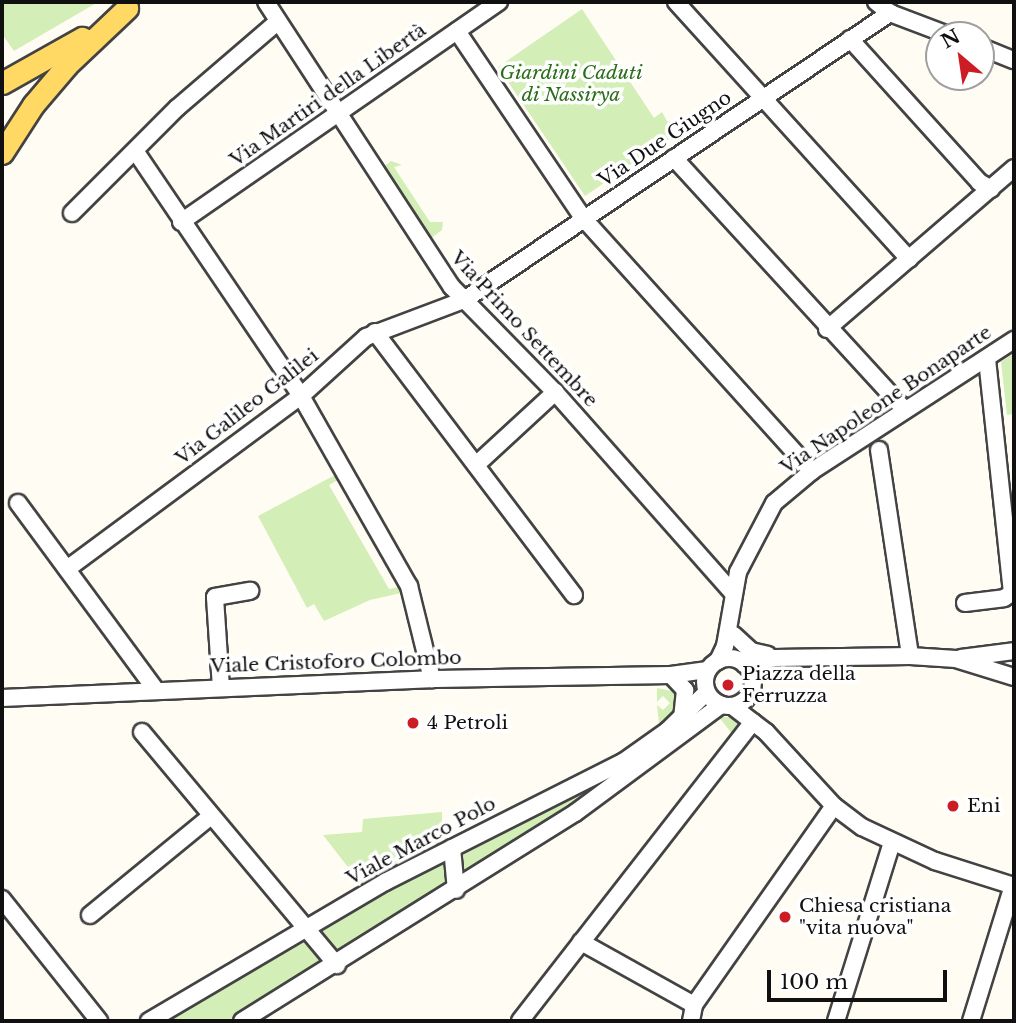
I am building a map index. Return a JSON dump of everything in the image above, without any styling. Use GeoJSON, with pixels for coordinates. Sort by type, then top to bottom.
{"type":"FeatureCollection","features":[{"type":"Feature","properties":{"kind":"main road"},"geometry":{"type":"LineString","coordinates":[[2,83],[47,61],[131,5]]}},
{"type":"Feature","properties":{"kind":"main road"},"geometry":{"type":"LineString","coordinates":[[2,153],[33,104],[67,65],[131,5]]}},
{"type":"Feature","properties":{"kind":"street","name":"Via Primo Settembre"},"geometry":{"type":"LineString","coordinates":[[266,2],[276,23],[425,252],[464,300],[555,392],[703,557],[732,601]]}},
{"type":"Feature","properties":{"kind":"street","name":"Via Martiri della Libertà"},"geometry":{"type":"LineString","coordinates":[[181,222],[499,2]]}},
{"type":"Feature","properties":{"kind":"street"},"geometry":{"type":"LineString","coordinates":[[676,2],[909,259]]}},
{"type":"Feature","properties":{"kind":"street"},"geometry":{"type":"LineString","coordinates":[[876,2],[890,13],[925,26]]}},
{"type":"Feature","properties":{"kind":"street","name":"Via Due Giugno"},"geometry":{"type":"LineString","coordinates":[[464,300],[890,13]]}},
{"type":"Feature","properties":{"kind":"street"},"geometry":{"type":"LineString","coordinates":[[72,213],[177,108],[276,23]]}},
{"type":"Feature","properties":{"kind":"street"},"geometry":{"type":"LineString","coordinates":[[457,31],[584,219],[812,471]]}},
{"type":"Feature","properties":{"kind":"street"},"geometry":{"type":"LineString","coordinates":[[850,38],[979,182],[991,189]]}},
{"type":"Feature","properties":{"kind":"street"},"geometry":{"type":"LineString","coordinates":[[995,53],[1014,61]]}},
{"type":"Feature","properties":{"kind":"street"},"geometry":{"type":"LineString","coordinates":[[135,152],[300,396],[409,586],[432,679]]}},
{"type":"Feature","properties":{"kind":"street"},"geometry":{"type":"LineString","coordinates":[[674,158],[827,329],[905,410]]}},
{"type":"Feature","properties":{"kind":"street"},"geometry":{"type":"LineString","coordinates":[[827,329],[1014,168]]}},
{"type":"Feature","properties":{"kind":"street","name":"Via Galileo Galilei"},"geometry":{"type":"LineString","coordinates":[[67,569],[300,396],[375,332],[464,300]]}},
{"type":"Feature","properties":{"kind":"street"},"geometry":{"type":"LineString","coordinates":[[375,332],[574,595]]}},
{"type":"Feature","properties":{"kind":"street","name":"Via Napoleone Bonaparte"},"geometry":{"type":"LineString","coordinates":[[709,677],[738,572],[767,513],[812,471],[1014,341]]}},
{"type":"Feature","properties":{"kind":"street"},"geometry":{"type":"LineString","coordinates":[[965,603],[1004,598],[1012,593],[987,358]]}},
{"type":"Feature","properties":{"kind":"street"},"geometry":{"type":"LineString","coordinates":[[476,465],[555,392]]}},
{"type":"Feature","properties":{"kind":"street"},"geometry":{"type":"LineString","coordinates":[[879,450],[910,656]]}},
{"type":"Feature","properties":{"kind":"street"},"geometry":{"type":"LineString","coordinates":[[18,503],[156,691]]}},
{"type":"Feature","properties":{"kind":"street","name":"Via Primo Settembre"},"geometry":{"type":"LineString","coordinates":[[703,557],[738,572]]}},
{"type":"Feature","properties":{"kind":"street"},"geometry":{"type":"LineString","coordinates":[[221,688],[215,597],[250,591]]}},
{"type":"Feature","properties":{"kind":"street","name":"Via Napoleone Bonaparte"},"geometry":{"type":"LineString","coordinates":[[732,601],[734,635],[760,727]]}},
{"type":"Feature","properties":{"kind":"street"},"geometry":{"type":"LineString","coordinates":[[734,635],[751,652],[774,658],[910,656],[956,659],[1014,652]]}},
{"type":"Feature","properties":{"kind":"street"},"geometry":{"type":"LineString","coordinates":[[774,658],[746,673],[709,677],[726,706],[760,727],[834,806],[892,842],[1014,886],[971,1021]]}},
{"type":"Feature","properties":{"kind":"street"},"geometry":{"type":"LineString","coordinates":[[956,659],[1014,677]]}},
{"type":"Feature","properties":{"kind":"street"},"geometry":{"type":"LineString","coordinates":[[242,1021],[456,890],[632,774],[726,706],[746,673]]}},
{"type":"Feature","properties":{"kind":"street"},"geometry":{"type":"LineString","coordinates":[[671,675],[685,690],[682,718]]}},
{"type":"Feature","properties":{"kind":"street","name":"Viale Cristoforo Colombo"},"geometry":{"type":"LineString","coordinates":[[2,698],[432,679],[671,675],[709,677]]}},
{"type":"Feature","properties":{"kind":"street","name":"Viale Marco Polo"},"geometry":{"type":"LineString","coordinates":[[149,1021],[452,848],[623,762],[682,718],[709,677]]}},
{"type":"Feature","properties":{"kind":"street"},"geometry":{"type":"LineString","coordinates":[[520,1021],[581,942],[760,727]]}},
{"type":"Feature","properties":{"kind":"street"},"geometry":{"type":"LineString","coordinates":[[142,732],[337,965]]}},
{"type":"Feature","properties":{"kind":"street"},"geometry":{"type":"LineString","coordinates":[[691,1021],[694,1005],[834,806]]}},
{"type":"Feature","properties":{"kind":"street"},"geometry":{"type":"LineString","coordinates":[[90,915],[211,816]]}},
{"type":"Feature","properties":{"kind":"street"},"geometry":{"type":"LineString","coordinates":[[836,1021],[892,842]]}},
{"type":"Feature","properties":{"kind":"street"},"geometry":{"type":"LineString","coordinates":[[452,848],[456,890]]}},
{"type":"Feature","properties":{"kind":"street"},"geometry":{"type":"LineString","coordinates":[[2,899],[99,1021]]}},
{"type":"Feature","properties":{"kind":"street"},"geometry":{"type":"LineString","coordinates":[[581,942],[694,1005]]}},
{"type":"Feature","properties":{"kind":"green space"},"geometry":{"type":"Polygon","coordinates":[[[2,2],[98,2],[14,51],[2,34],[2,2]]]}},
{"type":"Feature","properties":{"kind":"green space","name":"Giardini Caduti di Nassirya"},"geometry":{"type":"Polygon","coordinates":[[[582,9],[654,118],[662,112],[675,135],[585,196],[498,67],[582,9]]]}},
{"type":"Feature","properties":{"kind":"green space"},"geometry":{"type":"Polygon","coordinates":[[[391,161],[402,165],[394,167],[430,222],[443,222],[442,230],[427,241],[381,169],[391,161]]]}},
{"type":"Feature","properties":{"kind":"green space"},"geometry":{"type":"Polygon","coordinates":[[[1014,353],[1014,422],[1013,414],[1007,415],[1001,362],[1014,353]]]}},
{"type":"Feature","properties":{"kind":"green space"},"geometry":{"type":"Polygon","coordinates":[[[335,475],[338,480],[329,485],[389,589],[399,587],[401,593],[370,600],[324,621],[314,604],[307,608],[258,516],[335,475]]]}},
{"type":"Feature","properties":{"kind":"green space"},"geometry":{"type":"Polygon","coordinates":[[[657,688],[672,691],[677,700],[675,709],[659,724],[657,705],[663,710],[670,703],[663,696],[657,702],[657,688]]]}},
{"type":"Feature","properties":{"kind":"green space"},"geometry":{"type":"Polygon","coordinates":[[[718,716],[735,718],[739,727],[733,735],[718,716]]]}},
{"type":"Feature","properties":{"kind":"green space"},"geometry":{"type":"Polygon","coordinates":[[[620,767],[624,771],[462,877],[461,848],[620,767]]]}},
{"type":"Feature","properties":{"kind":"green space"},"geometry":{"type":"Polygon","coordinates":[[[442,812],[442,843],[361,884],[323,835],[362,832],[363,819],[442,812]]]}},
{"type":"Feature","properties":{"kind":"green space"},"geometry":{"type":"Polygon","coordinates":[[[446,856],[448,885],[341,954],[317,927],[446,856]]]}},
{"type":"Feature","properties":{"kind":"green space"},"geometry":{"type":"Polygon","coordinates":[[[304,939],[325,964],[230,1021],[166,1021],[304,939]]]}},
{"type":"Feature","properties":{"kind":"place","name":"Piazza della Ferruzza"},"geometry":{"type":"Point","coordinates":[728,685]}},
{"type":"Feature","properties":{"kind":"place","name":"4 Petroli"},"geometry":{"type":"Point","coordinates":[413,723]}},
{"type":"Feature","properties":{"kind":"place","name":"Eni"},"geometry":{"type":"Point","coordinates":[953,806]}},
{"type":"Feature","properties":{"kind":"place","name":"Chiesa cristiana \"vita nuova\""},"geometry":{"type":"Point","coordinates":[785,917]}}]}
